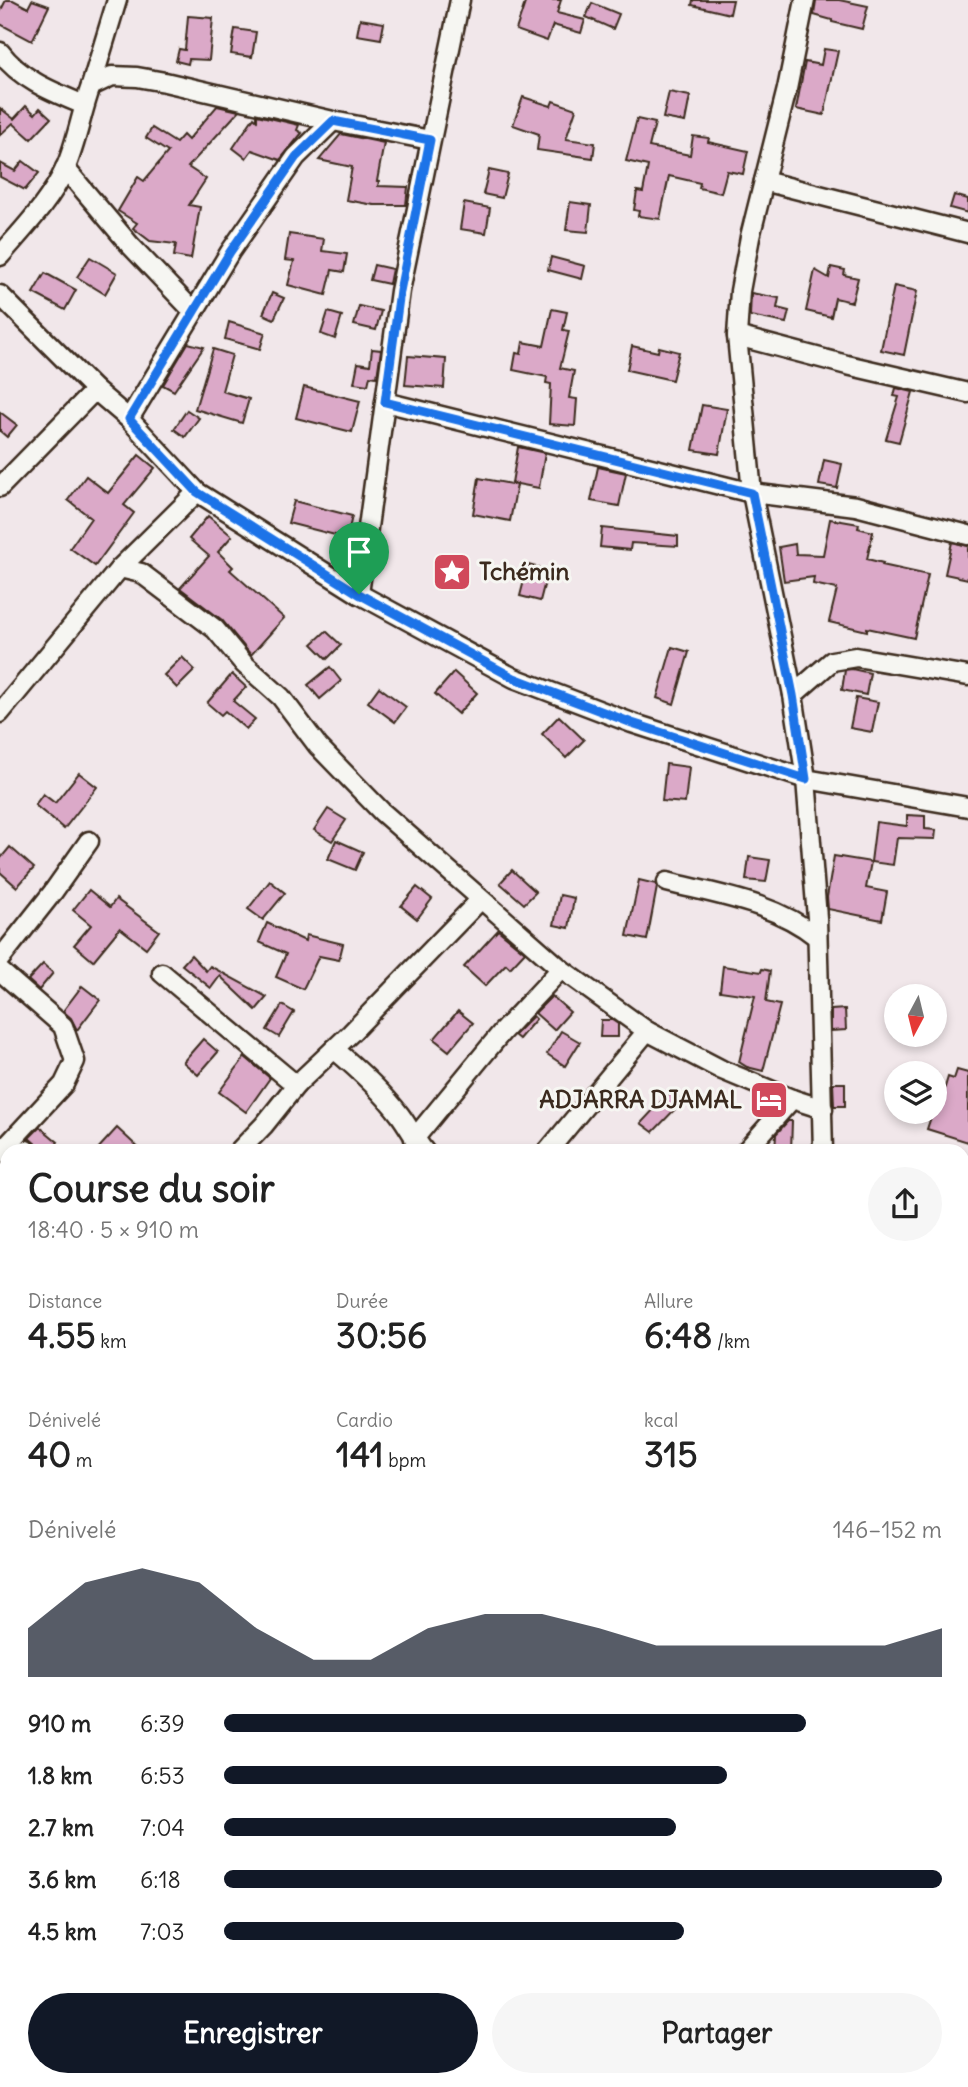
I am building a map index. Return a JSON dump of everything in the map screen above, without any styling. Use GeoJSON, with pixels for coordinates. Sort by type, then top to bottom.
{"type":"FeatureCollection","features":[{"type":"Feature","properties":{"kind":"street"},"geometry":{"type":"LineString","coordinates":[[0,256],[51,195],[65,168],[117,0]]}},
{"type":"Feature","properties":{"kind":"street"},"geometry":{"type":"LineString","coordinates":[[359,594],[400,291],[460,0]]}},
{"type":"Feature","properties":{"kind":"street"},"geometry":{"type":"LineString","coordinates":[[805,0],[787,89],[750,237],[740,291],[737,336],[752,493],[793,695],[806,779],[817,937],[823,1144]]}},
{"type":"Feature","properties":{"kind":"street"},"geometry":{"type":"LineString","coordinates":[[0,52],[8,63],[30,80],[83,106]]}},
{"type":"Feature","properties":{"kind":"street"},"geometry":{"type":"LineString","coordinates":[[91,86],[112,76],[137,77],[430,140]]}},
{"type":"Feature","properties":{"kind":"street"},"geometry":{"type":"LineString","coordinates":[[129,419],[230,252],[296,157],[333,121]]}},
{"type":"Feature","properties":{"kind":"street"},"geometry":{"type":"LineString","coordinates":[[65,168],[130,245],[193,311]]}},
{"type":"Feature","properties":{"kind":"street"},"geometry":{"type":"LineString","coordinates":[[764,181],[968,233]]}},
{"type":"Feature","properties":{"kind":"street"},"geometry":{"type":"LineString","coordinates":[[0,295],[95,390],[129,419],[197,492],[359,594],[514,678],[632,723],[806,779],[968,807]]}},
{"type":"Feature","properties":{"kind":"street"},"geometry":{"type":"LineString","coordinates":[[737,336],[968,393]]}},
{"type":"Feature","properties":{"kind":"street"},"geometry":{"type":"LineString","coordinates":[[0,487],[95,390]]}},
{"type":"Feature","properties":{"kind":"street"},"geometry":{"type":"LineString","coordinates":[[385,402],[752,493],[856,506],[968,535]]}},
{"type":"Feature","properties":{"kind":"street"},"geometry":{"type":"LineString","coordinates":[[0,713],[120,568],[197,492]]}},
{"type":"Feature","properties":{"kind":"street"},"geometry":{"type":"LineString","coordinates":[[120,568],[141,573],[215,629],[244,664],[281,697],[318,746],[383,812],[561,969],[647,1031],[722,1070],[823,1109]]}},
{"type":"Feature","properties":{"kind":"street"},"geometry":{"type":"LineString","coordinates":[[793,695],[832,661],[856,657],[968,676]]}},
{"type":"Feature","properties":{"kind":"street"},"geometry":{"type":"LineString","coordinates":[[0,959],[89,841]]}},
{"type":"Feature","properties":{"kind":"street"},"geometry":{"type":"LineString","coordinates":[[667,881],[761,906],[786,916],[817,937]]}},
{"type":"Feature","properties":{"kind":"street"},"geometry":{"type":"LineString","coordinates":[[245,1144],[296,1085],[480,900]]}},
{"type":"Feature","properties":{"kind":"street"},"geometry":{"type":"LineString","coordinates":[[420,1144],[502,1032],[561,969]]}},
{"type":"Feature","properties":{"kind":"street"},"geometry":{"type":"LineString","coordinates":[[0,971],[63,1026],[75,1061],[64,1084],[8,1144]]}},
{"type":"Feature","properties":{"kind":"street"},"geometry":{"type":"LineString","coordinates":[[162,973],[296,1085]]}},
{"type":"Feature","properties":{"kind":"street"},"geometry":{"type":"LineString","coordinates":[[554,1144],[647,1031]]}},
{"type":"Feature","properties":{"kind":"street"},"geometry":{"type":"LineString","coordinates":[[334,1049],[369,1078],[402,1117],[418,1144]]}},
{"type":"Feature","properties":{"kind":"street"},"geometry":{"type":"LineString","coordinates":[[752,1144],[792,1099]]}},
{"type":"Feature","properties":{"kind":"building"},"geometry":{"type":"Polygon","coordinates":[[[6,0],[13,0],[28,8],[32,0],[49,6],[32,41],[0,24],[0,12],[6,0]]]}},
{"type":"Feature","properties":{"kind":"building"},"geometry":{"type":"Polygon","coordinates":[[[526,0],[561,0],[557,13],[585,20],[581,33],[553,25],[547,41],[516,30],[526,0]]]}},
{"type":"Feature","properties":{"kind":"building"},"geometry":{"type":"Polygon","coordinates":[[[693,0],[733,0],[730,14],[692,5],[693,0]]]}},
{"type":"Feature","properties":{"kind":"building"},"geometry":{"type":"Polygon","coordinates":[[[816,0],[839,0],[868,6],[862,29],[814,15],[816,0]]]}},
{"type":"Feature","properties":{"kind":"building"},"geometry":{"type":"Polygon","coordinates":[[[592,3],[619,14],[613,29],[586,17],[592,3]]]}},
{"type":"Feature","properties":{"kind":"building"},"geometry":{"type":"Polygon","coordinates":[[[188,16],[213,18],[209,60],[189,59],[188,64],[176,61],[179,49],[185,50],[188,16]]]}},
{"type":"Feature","properties":{"kind":"building"},"geometry":{"type":"Polygon","coordinates":[[[360,19],[384,23],[381,39],[357,35],[360,19]]]}},
{"type":"Feature","properties":{"kind":"building"},"geometry":{"type":"Polygon","coordinates":[[[235,29],[256,32],[252,57],[231,54],[235,29]]]}},
{"type":"Feature","properties":{"kind":"building"},"geometry":{"type":"Polygon","coordinates":[[[824,49],[838,51],[824,115],[796,109],[805,62],[821,65],[824,49]]]}},
{"type":"Feature","properties":{"kind":"building"},"geometry":{"type":"Polygon","coordinates":[[[669,92],[690,96],[685,122],[663,118],[669,92]]]}},
{"type":"Feature","properties":{"kind":"building"},"geometry":{"type":"Polygon","coordinates":[[[523,97],[551,106],[553,101],[576,109],[566,139],[595,143],[593,158],[537,150],[539,134],[513,125],[523,97]]]}},
{"type":"Feature","properties":{"kind":"building"},"geometry":{"type":"Polygon","coordinates":[[[26,106],[35,114],[40,108],[51,118],[31,139],[13,123],[0,135],[0,108],[14,119],[26,106]]]}},
{"type":"Feature","properties":{"kind":"building"},"geometry":{"type":"Polygon","coordinates":[[[217,106],[239,111],[188,167],[206,179],[189,205],[200,207],[191,259],[174,256],[176,244],[150,241],[133,228],[137,223],[118,211],[138,177],[144,181],[168,152],[146,138],[152,128],[176,143],[183,135],[188,140],[217,106]]]}},
{"type":"Feature","properties":{"kind":"building"},"geometry":{"type":"Polygon","coordinates":[[[257,115],[299,125],[297,130],[302,133],[280,160],[252,150],[246,158],[233,148],[254,117],[257,120],[257,115]]]}},
{"type":"Feature","properties":{"kind":"building"},"geometry":{"type":"Polygon","coordinates":[[[637,119],[655,123],[649,147],[690,155],[693,136],[709,138],[708,142],[748,151],[743,174],[727,171],[721,193],[699,188],[700,183],[669,176],[660,219],[638,216],[639,211],[634,210],[637,191],[643,192],[648,166],[626,161],[637,119]]]}},
{"type":"Feature","properties":{"kind":"building"},"geometry":{"type":"Polygon","coordinates":[[[341,134],[384,143],[378,186],[408,187],[406,205],[374,205],[346,200],[352,167],[319,160],[341,134]]]}},
{"type":"Feature","properties":{"kind":"building"},"geometry":{"type":"Polygon","coordinates":[[[23,161],[39,173],[25,190],[0,177],[0,163],[15,171],[23,161]]]}},
{"type":"Feature","properties":{"kind":"building"},"geometry":{"type":"Polygon","coordinates":[[[489,170],[508,174],[502,198],[483,194],[489,170]]]}},
{"type":"Feature","properties":{"kind":"building"},"geometry":{"type":"Polygon","coordinates":[[[954,195],[968,199],[968,213],[950,208],[954,195]]]}},
{"type":"Feature","properties":{"kind":"building"},"geometry":{"type":"Polygon","coordinates":[[[570,202],[591,205],[588,232],[566,230],[570,202]]]}},
{"type":"Feature","properties":{"kind":"building"},"geometry":{"type":"Polygon","coordinates":[[[464,203],[490,208],[486,233],[460,229],[464,203]]]}},
{"type":"Feature","properties":{"kind":"building"},"geometry":{"type":"Polygon","coordinates":[[[289,234],[324,239],[322,251],[347,254],[344,272],[332,270],[326,295],[288,285],[294,261],[285,260],[289,234]]]}},
{"type":"Feature","properties":{"kind":"building"},"geometry":{"type":"Polygon","coordinates":[[[90,257],[117,273],[105,294],[77,277],[90,257]]]}},
{"type":"Feature","properties":{"kind":"building"},"geometry":{"type":"Polygon","coordinates":[[[551,257],[585,266],[582,279],[548,270],[551,257]]]}},
{"type":"Feature","properties":{"kind":"building"},"geometry":{"type":"Polygon","coordinates":[[[374,265],[392,269],[389,284],[370,280],[374,265]]]}},
{"type":"Feature","properties":{"kind":"building"},"geometry":{"type":"Polygon","coordinates":[[[831,267],[845,270],[844,275],[858,278],[852,302],[835,298],[831,317],[806,311],[815,270],[829,278],[831,267]]]}},
{"type":"Feature","properties":{"kind":"building"},"geometry":{"type":"Polygon","coordinates":[[[45,273],[76,290],[65,310],[33,293],[45,273]]]}},
{"type":"Feature","properties":{"kind":"building"},"geometry":{"type":"Polygon","coordinates":[[[894,286],[917,291],[904,355],[881,350],[894,286]]]}},
{"type":"Feature","properties":{"kind":"building"},"geometry":{"type":"Polygon","coordinates":[[[272,293],[284,298],[274,319],[263,314],[272,293]]]}},
{"type":"Feature","properties":{"kind":"building"},"geometry":{"type":"Polygon","coordinates":[[[751,293],[779,298],[777,308],[789,311],[786,323],[750,316],[751,293]]]}},
{"type":"Feature","properties":{"kind":"building"},"geometry":{"type":"Polygon","coordinates":[[[359,306],[381,311],[376,330],[354,325],[359,306]]]}},
{"type":"Feature","properties":{"kind":"building"},"geometry":{"type":"Polygon","coordinates":[[[552,309],[567,312],[563,330],[569,331],[560,368],[574,371],[569,398],[577,399],[575,426],[549,424],[551,384],[546,383],[547,377],[513,370],[516,353],[521,354],[523,342],[544,346],[552,309]]]}},
{"type":"Feature","properties":{"kind":"building"},"geometry":{"type":"Polygon","coordinates":[[[328,312],[342,316],[335,339],[321,334],[328,312]]]}},
{"type":"Feature","properties":{"kind":"building"},"geometry":{"type":"Polygon","coordinates":[[[229,322],[265,333],[260,349],[225,339],[229,322]]]}},
{"type":"Feature","properties":{"kind":"building"},"geometry":{"type":"Polygon","coordinates":[[[188,343],[204,347],[174,391],[163,385],[188,343]]]}},
{"type":"Feature","properties":{"kind":"building"},"geometry":{"type":"Polygon","coordinates":[[[632,346],[658,352],[659,347],[679,352],[672,380],[627,370],[632,346]]]}},
{"type":"Feature","properties":{"kind":"building"},"geometry":{"type":"Polygon","coordinates":[[[213,349],[232,355],[222,391],[249,399],[242,423],[195,409],[213,349]]]}},
{"type":"Feature","properties":{"kind":"building"},"geometry":{"type":"Polygon","coordinates":[[[372,349],[381,350],[377,377],[370,376],[368,385],[354,383],[358,363],[370,365],[372,349]]]}},
{"type":"Feature","properties":{"kind":"building"},"geometry":{"type":"Polygon","coordinates":[[[408,356],[446,359],[444,388],[405,385],[408,356]]]}},
{"type":"Feature","properties":{"kind":"building"},"geometry":{"type":"Polygon","coordinates":[[[304,387],[360,401],[352,432],[296,418],[304,387]]]}},
{"type":"Feature","properties":{"kind":"building"},"geometry":{"type":"Polygon","coordinates":[[[896,388],[913,392],[899,442],[886,439],[899,397],[894,396],[896,388]]]}},
{"type":"Feature","properties":{"kind":"building"},"geometry":{"type":"Polygon","coordinates":[[[702,405],[727,409],[719,454],[693,450],[702,405]]]}},
{"type":"Feature","properties":{"kind":"building"},"geometry":{"type":"Polygon","coordinates":[[[187,410],[199,418],[185,437],[174,429],[187,410]]]}},
{"type":"Feature","properties":{"kind":"building"},"geometry":{"type":"Polygon","coordinates":[[[0,412],[17,425],[7,437],[0,431],[0,412]]]}},
{"type":"Feature","properties":{"kind":"building"},"geometry":{"type":"Polygon","coordinates":[[[518,447],[545,453],[539,488],[512,483],[518,447]]]}},
{"type":"Feature","properties":{"kind":"building"},"geometry":{"type":"Polygon","coordinates":[[[139,455],[155,468],[124,505],[134,513],[95,566],[70,548],[91,518],[68,500],[86,476],[108,493],[139,455]]]}},
{"type":"Feature","properties":{"kind":"building"},"geometry":{"type":"Polygon","coordinates":[[[824,460],[842,464],[837,488],[819,485],[824,460]]]}},
{"type":"Feature","properties":{"kind":"building"},"geometry":{"type":"Polygon","coordinates":[[[598,467],[626,473],[619,506],[591,501],[598,467]]]}},
{"type":"Feature","properties":{"kind":"building"},"geometry":{"type":"Polygon","coordinates":[[[479,478],[517,485],[510,521],[473,514],[479,478]]]}},
{"type":"Feature","properties":{"kind":"building"},"geometry":{"type":"Polygon","coordinates":[[[294,501],[352,516],[347,538],[288,523],[294,501]]]}},
{"type":"Feature","properties":{"kind":"building"},"geometry":{"type":"Polygon","coordinates":[[[208,516],[232,536],[218,552],[233,567],[230,570],[284,618],[251,655],[222,620],[180,588],[209,556],[189,539],[208,516]]]}},
{"type":"Feature","properties":{"kind":"building"},"geometry":{"type":"Polygon","coordinates":[[[830,519],[859,524],[858,528],[873,532],[867,559],[928,575],[914,638],[829,622],[837,589],[813,584],[814,577],[784,581],[779,547],[795,544],[796,554],[823,555],[830,519]]]}},
{"type":"Feature","properties":{"kind":"building"},"geometry":{"type":"Polygon","coordinates":[[[602,528],[678,536],[678,546],[631,543],[630,550],[600,547],[602,528]]]}},
{"type":"Feature","properties":{"kind":"building"},"geometry":{"type":"Polygon","coordinates":[[[952,542],[968,546],[968,579],[945,574],[952,542]]]}},
{"type":"Feature","properties":{"kind":"building"},"geometry":{"type":"Polygon","coordinates":[[[528,565],[548,570],[540,601],[520,596],[528,565]]]}},
{"type":"Feature","properties":{"kind":"building"},"geometry":{"type":"Polygon","coordinates":[[[326,631],[341,645],[327,659],[312,644],[326,631]]]}},
{"type":"Feature","properties":{"kind":"building"},"geometry":{"type":"Polygon","coordinates":[[[672,647],[689,652],[674,704],[657,698],[672,647]]]}},
{"type":"Feature","properties":{"kind":"building"},"geometry":{"type":"Polygon","coordinates":[[[182,657],[195,670],[177,688],[164,675],[182,657]]]}},
{"type":"Feature","properties":{"kind":"building"},"geometry":{"type":"Polygon","coordinates":[[[330,667],[341,681],[320,699],[308,685],[330,667]]]}},
{"type":"Feature","properties":{"kind":"building"},"geometry":{"type":"Polygon","coordinates":[[[845,670],[870,673],[866,695],[842,690],[845,670]]]}},
{"type":"Feature","properties":{"kind":"building"},"geometry":{"type":"Polygon","coordinates":[[[454,672],[477,693],[458,714],[435,694],[454,672]]]}},
{"type":"Feature","properties":{"kind":"building"},"geometry":{"type":"Polygon","coordinates":[[[232,674],[246,687],[233,701],[255,719],[246,729],[225,711],[221,715],[207,703],[232,674]]]}},
{"type":"Feature","properties":{"kind":"building"},"geometry":{"type":"Polygon","coordinates":[[[379,687],[406,707],[395,722],[368,702],[379,687]]]}},
{"type":"Feature","properties":{"kind":"building"},"geometry":{"type":"Polygon","coordinates":[[[856,698],[878,702],[872,732],[850,728],[856,698]]]}},
{"type":"Feature","properties":{"kind":"building"},"geometry":{"type":"Polygon","coordinates":[[[559,716],[584,740],[566,758],[542,734],[559,716]]]}},
{"type":"Feature","properties":{"kind":"building"},"geometry":{"type":"Polygon","coordinates":[[[666,764],[689,767],[685,803],[662,801],[666,764]]]}},
{"type":"Feature","properties":{"kind":"building"},"geometry":{"type":"Polygon","coordinates":[[[79,773],[97,787],[64,829],[35,805],[43,794],[55,803],[79,773]]]}},
{"type":"Feature","properties":{"kind":"building"},"geometry":{"type":"Polygon","coordinates":[[[328,809],[346,820],[332,841],[314,830],[328,809]]]}},
{"type":"Feature","properties":{"kind":"building"},"geometry":{"type":"Polygon","coordinates":[[[907,815],[925,816],[925,829],[936,830],[935,839],[897,838],[893,865],[871,862],[876,822],[907,826],[907,815]]]}},
{"type":"Feature","properties":{"kind":"building"},"geometry":{"type":"Polygon","coordinates":[[[336,840],[363,852],[355,870],[328,859],[336,840]]]}},
{"type":"Feature","properties":{"kind":"building"},"geometry":{"type":"Polygon","coordinates":[[[10,847],[34,868],[17,887],[0,872],[0,859],[10,847]]]}},
{"type":"Feature","properties":{"kind":"building"},"geometry":{"type":"Polygon","coordinates":[[[834,856],[871,862],[866,888],[887,892],[882,920],[828,909],[827,897],[834,856]]]}},
{"type":"Feature","properties":{"kind":"building"},"geometry":{"type":"Polygon","coordinates":[[[749,857],[770,860],[766,882],[746,880],[749,857]]]}},
{"type":"Feature","properties":{"kind":"building"},"geometry":{"type":"Polygon","coordinates":[[[512,870],[536,892],[524,904],[500,883],[512,870]]]}},
{"type":"Feature","properties":{"kind":"building"},"geometry":{"type":"Polygon","coordinates":[[[639,880],[656,884],[657,887],[647,940],[627,936],[639,880]]]}},
{"type":"Feature","properties":{"kind":"building"},"geometry":{"type":"Polygon","coordinates":[[[270,881],[285,893],[263,920],[248,909],[270,881]]]}},
{"type":"Feature","properties":{"kind":"building"},"geometry":{"type":"Polygon","coordinates":[[[417,887],[432,899],[417,919],[401,906],[417,887]]]}},
{"type":"Feature","properties":{"kind":"building"},"geometry":{"type":"Polygon","coordinates":[[[89,890],[110,907],[116,899],[159,931],[146,948],[120,928],[93,961],[74,945],[91,925],[73,910],[89,890]]]}},
{"type":"Feature","properties":{"kind":"building"},"geometry":{"type":"Polygon","coordinates":[[[560,895],[574,898],[569,928],[554,925],[560,895]]]}},
{"type":"Feature","properties":{"kind":"building"},"geometry":{"type":"Polygon","coordinates":[[[267,923],[305,941],[306,935],[343,944],[339,960],[319,956],[303,989],[276,977],[286,954],[259,942],[267,923]]]}},
{"type":"Feature","properties":{"kind":"building"},"geometry":{"type":"Polygon","coordinates":[[[498,930],[525,952],[510,968],[506,964],[485,986],[464,967],[498,930]]]}},
{"type":"Feature","properties":{"kind":"building"},"geometry":{"type":"Polygon","coordinates":[[[191,955],[206,971],[210,966],[267,997],[256,1010],[220,976],[211,988],[182,965],[191,955]]]}},
{"type":"Feature","properties":{"kind":"building"},"geometry":{"type":"Polygon","coordinates":[[[43,964],[53,973],[39,990],[28,980],[43,964]]]}},
{"type":"Feature","properties":{"kind":"building"},"geometry":{"type":"Polygon","coordinates":[[[723,966],[770,971],[766,1002],[780,1005],[763,1071],[739,1062],[755,996],[720,991],[723,966]]]}},
{"type":"Feature","properties":{"kind":"building"},"geometry":{"type":"Polygon","coordinates":[[[82,986],[100,1000],[77,1030],[71,1018],[63,1011],[82,986]]]}},
{"type":"Feature","properties":{"kind":"building"},"geometry":{"type":"Polygon","coordinates":[[[552,996],[570,1012],[554,1030],[535,1013],[552,996]]]}},
{"type":"Feature","properties":{"kind":"building"},"geometry":{"type":"Polygon","coordinates":[[[282,1005],[294,1012],[279,1037],[267,1030],[282,1005]]]}},
{"type":"Feature","properties":{"kind":"building"},"geometry":{"type":"Polygon","coordinates":[[[845,1009],[846,1030],[831,1031],[831,1010],[845,1009]]]}},
{"type":"Feature","properties":{"kind":"building"},"geometry":{"type":"Polygon","coordinates":[[[458,1011],[473,1023],[449,1051],[434,1039],[458,1011]]]}},
{"type":"Feature","properties":{"kind":"building"},"geometry":{"type":"Polygon","coordinates":[[[533,1016],[536,1019],[519,1039],[514,1035],[533,1016]]]}},
{"type":"Feature","properties":{"kind":"building"},"geometry":{"type":"Polygon","coordinates":[[[601,1020],[612,1020],[618,1024],[618,1037],[600,1037],[601,1020]]]}},
{"type":"Feature","properties":{"kind":"building"},"geometry":{"type":"Polygon","coordinates":[[[561,1031],[580,1042],[565,1066],[547,1054],[561,1031]]]}},
{"type":"Feature","properties":{"kind":"building"},"geometry":{"type":"Polygon","coordinates":[[[203,1039],[218,1052],[198,1075],[183,1062],[203,1039]]]}},
{"type":"Feature","properties":{"kind":"building"},"geometry":{"type":"Polygon","coordinates":[[[245,1057],[270,1078],[246,1112],[219,1092],[245,1057]]]}},
{"type":"Feature","properties":{"kind":"building"},"geometry":{"type":"Polygon","coordinates":[[[957,1070],[968,1073],[968,1142],[927,1129],[929,1124],[947,1124],[947,1080],[948,1077],[954,1079],[957,1070]]]}},
{"type":"Feature","properties":{"kind":"building"},"geometry":{"type":"Polygon","coordinates":[[[833,1083],[845,1083],[845,1106],[834,1106],[833,1083]]]}},
{"type":"Feature","properties":{"kind":"building"},"geometry":{"type":"Polygon","coordinates":[[[671,1091],[682,1102],[653,1132],[641,1123],[671,1091]]]}},
{"type":"Feature","properties":{"kind":"building"},"geometry":{"type":"Polygon","coordinates":[[[788,1121],[792,1121],[791,1144],[775,1144],[776,1134],[788,1121]]]}},
{"type":"Feature","properties":{"kind":"building"},"geometry":{"type":"Polygon","coordinates":[[[40,1127],[58,1142],[36,1144],[29,1138],[40,1127]]]}},
{"type":"Feature","properties":{"kind":"building"},"geometry":{"type":"Polygon","coordinates":[[[117,1128],[134,1144],[102,1144],[117,1128]]]}},
{"type":"Feature","properties":{"kind":"place","name":"Tchémin"},"geometry":{"type":"Point","coordinates":[452,572]}},
{"type":"Feature","properties":{"kind":"place","name":"ADJARRA DJAMAL"},"geometry":{"type":"Point","coordinates":[769,1100]}},
{"type":"Feature","properties":{"kind":"route"},"geometry":{"type":"LineString","coordinates":[[333,121],[430,140],[400,291],[385,402],[752,493],[793,695],[806,779],[632,723],[514,678],[359,594],[197,492],[129,419],[230,252],[296,157],[333,121]]}}]}
